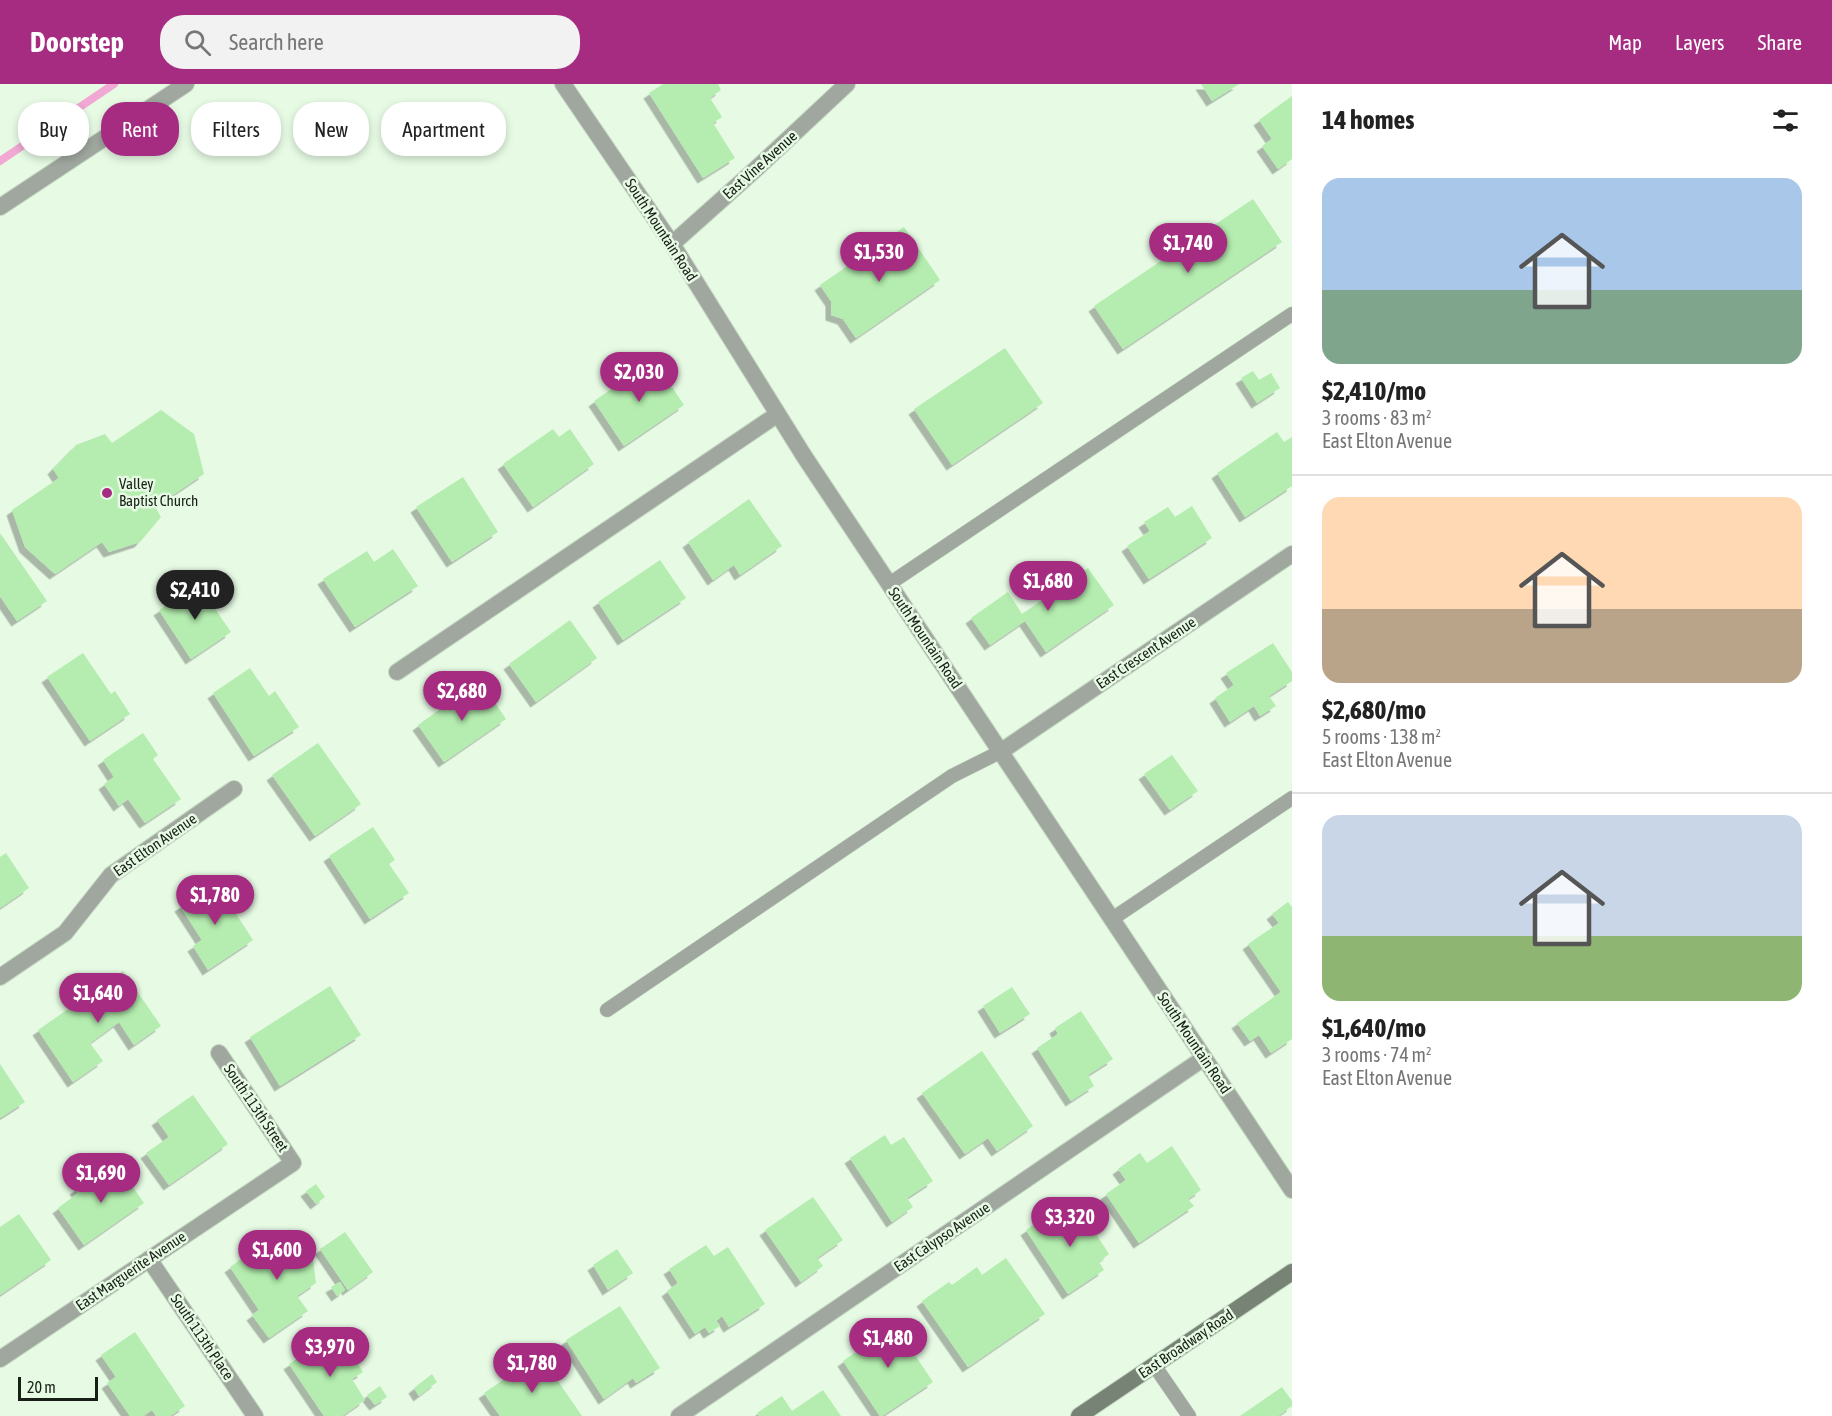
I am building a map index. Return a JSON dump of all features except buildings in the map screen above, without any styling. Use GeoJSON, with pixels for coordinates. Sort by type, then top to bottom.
{"type":"FeatureCollection","features":[{"type":"Feature","properties":{"kind":"main road","name":"East Broadway Road"},"geometry":{"type":"LineString","coordinates":[[1079,1416],[1292,1272]]}},
{"type":"Feature","properties":{"kind":"street"},"geometry":{"type":"LineString","coordinates":[[0,207],[186,84]]}},
{"type":"Feature","properties":{"kind":"street","name":"South Mountain Road"},"geometry":{"type":"LineString","coordinates":[[564,84],[672,244],[778,414],[889,584],[1292,1190]]}},
{"type":"Feature","properties":{"kind":"street","name":"East Vine Avenue"},"geometry":{"type":"LineString","coordinates":[[672,244],[847,84]]}},
{"type":"Feature","properties":{"kind":"street"},"geometry":{"type":"LineString","coordinates":[[397,672],[778,414]]}},
{"type":"Feature","properties":{"kind":"street","name":"East Crescent Avenue"},"geometry":{"type":"LineString","coordinates":[[1000,752],[1292,554]]}},
{"type":"Feature","properties":{"kind":"street","name":"East Elton Avenue"},"geometry":{"type":"LineString","coordinates":[[0,977],[65,933],[111,875],[234,789]]}},
{"type":"Feature","properties":{"kind":"street","name":"South 113th Street"},"geometry":{"type":"LineString","coordinates":[[219,1053],[293,1163]]}},
{"type":"Feature","properties":{"kind":"street","name":"East Calypso Avenue"},"geometry":{"type":"LineString","coordinates":[[679,1416],[1204,1058]]}},
{"type":"Feature","properties":{"kind":"street","name":"East Marguerite Avenue"},"geometry":{"type":"LineString","coordinates":[[0,1359],[293,1163]]}},
{"type":"Feature","properties":{"kind":"street","name":"South 113th Place"},"geometry":{"type":"LineString","coordinates":[[149,1259],[255,1416]]}},
{"type":"Feature","properties":{"kind":"lane"},"geometry":{"type":"LineString","coordinates":[[889,584],[1292,314]]}},
{"type":"Feature","properties":{"kind":"lane"},"geometry":{"type":"LineString","coordinates":[[607,1010],[952,776],[1000,752]]}},
{"type":"Feature","properties":{"kind":"lane"},"geometry":{"type":"LineString","coordinates":[[1112,919],[1292,798]]}},
{"type":"Feature","properties":{"kind":"lane"},"geometry":{"type":"LineString","coordinates":[[1154,1365],[1189,1416]]}},
{"type":"Feature","properties":{"kind":"waterway"},"geometry":{"type":"LineString","coordinates":[[0,161],[114,84]]}},
{"type":"Feature","properties":{"kind":"place","name":"Valley Baptist Church"},"geometry":{"type":"Point","coordinates":[107,493]}}]}
